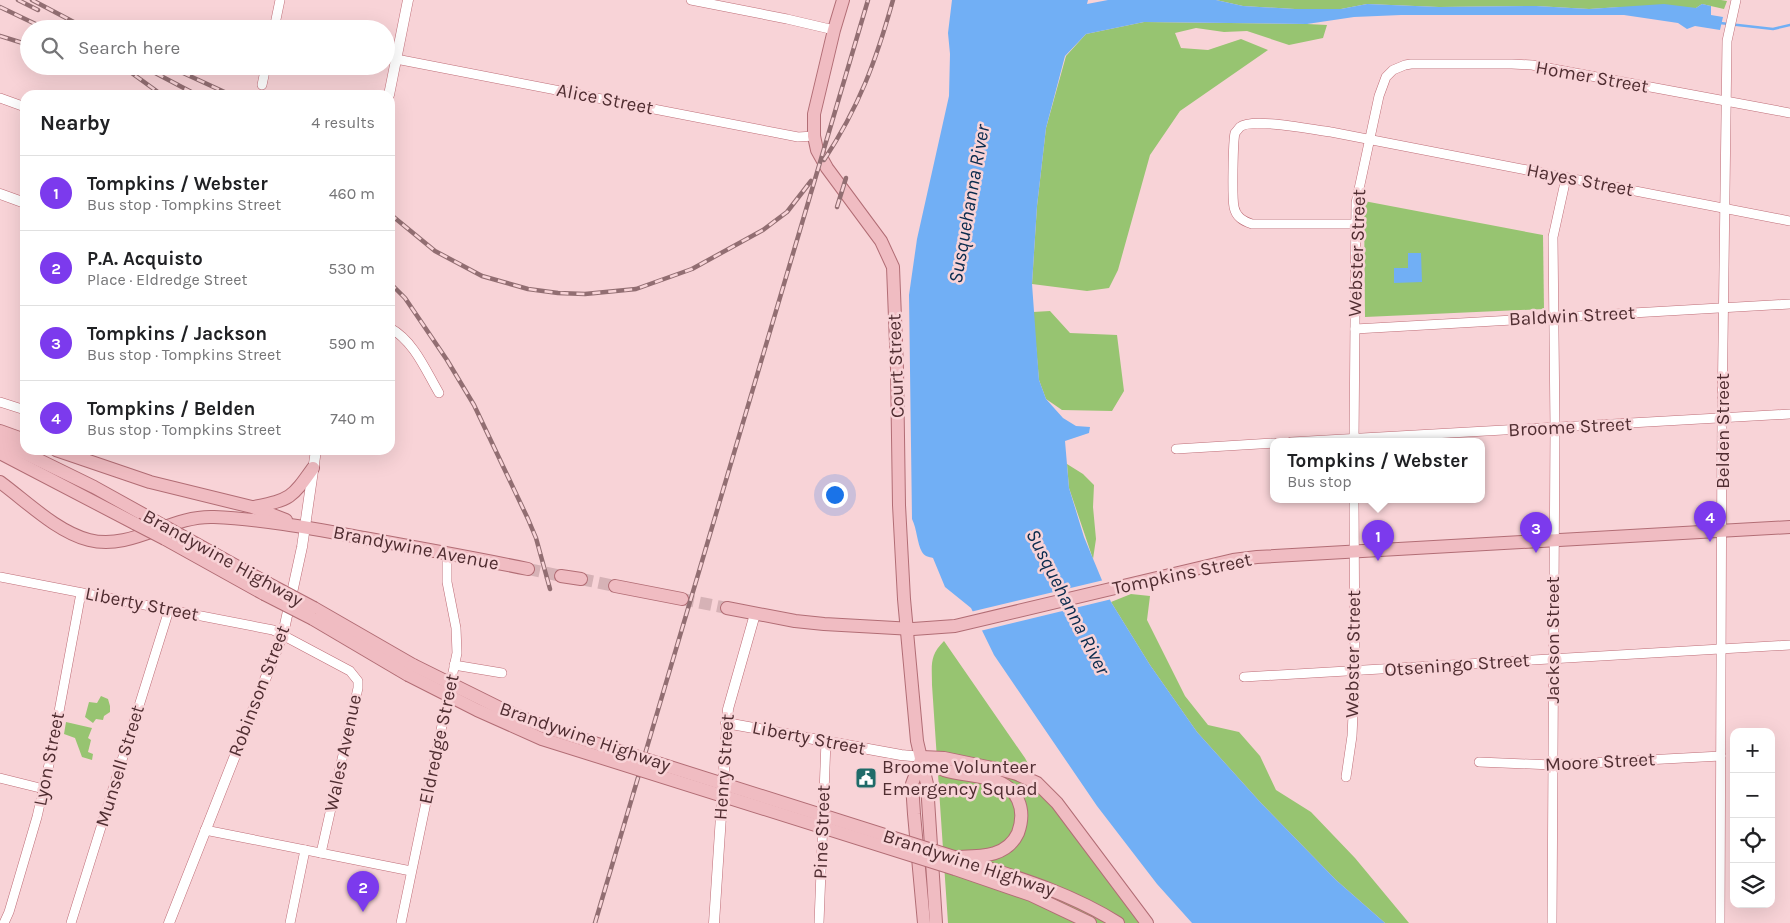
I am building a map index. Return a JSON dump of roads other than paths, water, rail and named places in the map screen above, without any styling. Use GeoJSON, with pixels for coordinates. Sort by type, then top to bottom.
{"type":"FeatureCollection","features":[{"type":"Feature","properties":{"kind":"main road","name":"Court Street"},"geometry":{"type":"LineString","coordinates":[[842,0],[814,114],[814,136],[817,150],[826,168],[881,241],[893,267],[899,505],[907,628],[918,741],[927,784],[936,923]]}},
{"type":"Feature","properties":{"kind":"main road"},"geometry":{"type":"LineString","coordinates":[[0,431],[20,438]]}},
{"type":"Feature","properties":{"kind":"main road","name":"Brandywine Highway"},"geometry":{"type":"LineString","coordinates":[[0,441],[20,451]]}},
{"type":"Feature","properties":{"kind":"main road","name":"Brandywine Highway"},"geometry":{"type":"LineString","coordinates":[[0,453],[165,539],[266,588]]}},
{"type":"Feature","properties":{"kind":"main road","name":"Brandywine Highway"},"geometry":{"type":"LineString","coordinates":[[29,455],[94,487],[180,535],[266,588],[411,670],[477,710],[537,737],[954,863],[1045,886],[1085,903],[1118,923]]}},
{"type":"Feature","properties":{"kind":"main road"},"geometry":{"type":"LineString","coordinates":[[71,455],[177,490],[252,507],[304,527]]}},
{"type":"Feature","properties":{"kind":"main road"},"geometry":{"type":"LineString","coordinates":[[252,507],[288,498],[297,490],[313,468]]}},
{"type":"Feature","properties":{"kind":"main road"},"geometry":{"type":"LineString","coordinates":[[0,482],[59,526],[77,536],[99,542],[122,541],[200,517],[228,518],[304,527]]}},
{"type":"Feature","properties":{"kind":"main road","name":"Brandywine Avenue"},"geometry":{"type":"LineString","coordinates":[[304,527],[528,569]]}},
{"type":"Feature","properties":{"kind":"main road","name":"Tompkins Street"},"geometry":{"type":"LineString","coordinates":[[907,628],[955,626],[1233,560],[1790,527]]}},
{"type":"Feature","properties":{"kind":"main road"},"geometry":{"type":"LineString","coordinates":[[561,576],[581,580]]}},
{"type":"Feature","properties":{"kind":"main road"},"geometry":{"type":"LineString","coordinates":[[615,586],[682,599]]}},
{"type":"Feature","properties":{"kind":"main road"},"geometry":{"type":"LineString","coordinates":[[728,608],[803,622],[907,628]]}},
{"type":"Feature","properties":{"kind":"main road"},"geometry":{"type":"LineString","coordinates":[[922,758],[942,770],[1002,782],[1011,789],[1020,803],[1022,816],[1018,833],[1011,844],[999,852],[954,863]]}},
{"type":"Feature","properties":{"kind":"main road"},"geometry":{"type":"LineString","coordinates":[[922,758],[912,784],[924,923]]}},
{"type":"Feature","properties":{"kind":"main road"},"geometry":{"type":"LineString","coordinates":[[922,758],[944,758],[1002,770],[1037,783],[1057,803],[1147,923]]}},
{"type":"Feature","properties":{"kind":"main road","name":"Brandywine Highway"},"geometry":{"type":"LineString","coordinates":[[954,863],[1003,885],[1045,900],[1090,923]]}},
{"type":"Feature","properties":{"kind":"main road"},"geometry":{"type":"LineString","coordinates":[[1003,885],[1055,910],[1074,923]]}},
{"type":"Feature","properties":{"kind":"street"},"geometry":{"type":"LineString","coordinates":[[276,20],[280,0]]}},
{"type":"Feature","properties":{"kind":"street"},"geometry":{"type":"LineString","coordinates":[[395,64],[408,0]]}},
{"type":"Feature","properties":{"kind":"street"},"geometry":{"type":"LineString","coordinates":[[692,0],[834,30]]}},
{"type":"Feature","properties":{"kind":"street","name":"Belden Street"},"geometry":{"type":"LineString","coordinates":[[1720,923],[1722,418],[1727,102],[1729,31],[1736,0]]}},
{"type":"Feature","properties":{"kind":"street","name":"Alice Street"},"geometry":{"type":"LineString","coordinates":[[396,59],[798,137],[814,136]]}},
{"type":"Feature","properties":{"kind":"street","name":"Homer Street"},"geometry":{"type":"LineString","coordinates":[[1393,70],[1411,64],[1512,64],[1570,72],[1790,113]]}},
{"type":"Feature","properties":{"kind":"street","name":"Webster Street"},"geometry":{"type":"LineString","coordinates":[[1354,438],[1358,189],[1378,96],[1386,77],[1393,70]]}},
{"type":"Feature","properties":{"kind":"street"},"geometry":{"type":"LineString","coordinates":[[262,85],[264,75]]}},
{"type":"Feature","properties":{"kind":"street"},"geometry":{"type":"LineString","coordinates":[[390,90],[393,75]]}},
{"type":"Feature","properties":{"kind":"street"},"geometry":{"type":"LineString","coordinates":[[0,98],[20,105]]}},
{"type":"Feature","properties":{"kind":"street","name":"Hayes Street"},"geometry":{"type":"LineString","coordinates":[[1356,224],[1252,224],[1243,221],[1234,207],[1235,133],[1239,128],[1249,123],[1263,123],[1330,132],[1790,221]]}},
{"type":"Feature","properties":{"kind":"street","name":"Jackson Street"},"geometry":{"type":"LineString","coordinates":[[1552,923],[1555,428],[1553,231],[1566,178]]}},
{"type":"Feature","properties":{"kind":"street"},"geometry":{"type":"LineString","coordinates":[[0,194],[20,201]]}},
{"type":"Feature","properties":{"kind":"street","name":"Baldwin Street"},"geometry":{"type":"LineString","coordinates":[[1355,329],[1790,304]]}},
{"type":"Feature","properties":{"kind":"street"},"geometry":{"type":"LineString","coordinates":[[395,332],[404,339],[414,352],[439,393]]}},
{"type":"Feature","properties":{"kind":"street"},"geometry":{"type":"LineString","coordinates":[[0,402],[20,408]]}},
{"type":"Feature","properties":{"kind":"street","name":"Broome Street"},"geometry":{"type":"LineString","coordinates":[[1388,438],[1790,414]]}},
{"type":"Feature","properties":{"kind":"street"},"geometry":{"type":"LineString","coordinates":[[1176,449],[1270,443]]}},
{"type":"Feature","properties":{"kind":"street","name":"Robinson Street"},"geometry":{"type":"LineString","coordinates":[[170,923],[283,634],[295,584],[315,455]]}},
{"type":"Feature","properties":{"kind":"street","name":"Webster Street"},"geometry":{"type":"LineString","coordinates":[[1346,777],[1352,736],[1354,671],[1354,503]]}},
{"type":"Feature","properties":{"kind":"street","name":"Eldredge Street"},"geometry":{"type":"LineString","coordinates":[[401,923],[458,640],[447,582],[447,553]]}},
{"type":"Feature","properties":{"kind":"street","name":"Liberty Street"},"geometry":{"type":"LineString","coordinates":[[0,577],[273,630],[283,634]]}},
{"type":"Feature","properties":{"kind":"street","name":"Lyon Street"},"geometry":{"type":"LineString","coordinates":[[4,923],[32,836],[44,789],[81,593]]}},
{"type":"Feature","properties":{"kind":"street","name":"Munsell Street"},"geometry":{"type":"LineString","coordinates":[[71,923],[169,610]]}},
{"type":"Feature","properties":{"kind":"street","name":"Henry Street"},"geometry":{"type":"LineString","coordinates":[[714,923],[726,723],[729,703],[755,614]]}},
{"type":"Feature","properties":{"kind":"street","name":"Wales Avenue"},"geometry":{"type":"LineString","coordinates":[[283,634],[350,671],[358,681],[352,720],[321,853]]}},
{"type":"Feature","properties":{"kind":"street","name":"Otseningo Street"},"geometry":{"type":"LineString","coordinates":[[1244,677],[1790,645]]}},
{"type":"Feature","properties":{"kind":"street"},"geometry":{"type":"LineString","coordinates":[[454,665],[502,672]]}},
{"type":"Feature","properties":{"kind":"street","name":"Liberty Street"},"geometry":{"type":"LineString","coordinates":[[726,723],[922,758]]}},
{"type":"Feature","properties":{"kind":"street","name":"Pine Street"},"geometry":{"type":"LineString","coordinates":[[819,923],[826,740]]}},
{"type":"Feature","properties":{"kind":"street","name":"Moore Street"},"geometry":{"type":"LineString","coordinates":[[1479,762],[1552,765],[1721,756]]}},
{"type":"Feature","properties":{"kind":"street"},"geometry":{"type":"LineString","coordinates":[[0,778],[44,789]]}},
{"type":"Feature","properties":{"kind":"street"},"geometry":{"type":"LineString","coordinates":[[206,830],[411,871]]}},
{"type":"Feature","properties":{"kind":"street"},"geometry":{"type":"LineString","coordinates":[[290,923],[304,850]]}},
{"type":"Feature","properties":{"kind":"water","name":"Susquehanna River"},"geometry":{"type":"Polygon","coordinates":[[[952,0],[1088,0],[1087,4],[1108,0],[1216,0],[1243,6],[1295,9],[1341,9],[1367,4],[1439,7],[1536,6],[1589,9],[1664,4],[1696,8],[1702,4],[1711,6],[1711,15],[1723,17],[1720,30],[1695,26],[1687,29],[1678,23],[1624,15],[1401,15],[1354,17],[1307,24],[1144,22],[1086,34],[1065,56],[1046,128],[1037,206],[1032,284],[1039,380],[1046,399],[1063,418],[1076,426],[1090,427],[1089,433],[1065,441],[1069,488],[1084,537],[1111,602],[1150,665],[1197,732],[1261,803],[1336,880],[1385,923],[1192,923],[1157,884],[1097,806],[994,655],[971,608],[945,587],[933,558],[922,552],[912,519],[909,295],[917,239],[949,96],[950,54],[948,33],[952,0]]]}},
{"type":"Feature","properties":{"kind":"water"},"geometry":{"type":"Polygon","coordinates":[[[1408,253],[1421,253],[1422,282],[1394,283],[1394,268],[1408,268],[1408,253]]]}},
{"type":"Feature","properties":{"kind":"waterway"},"geometry":{"type":"LineString","coordinates":[[1720,23],[1773,29],[1790,25]]}},
{"type":"Feature","properties":{"kind":"tunnel"},"geometry":{"type":"LineString","coordinates":[[528,569],[561,576]]}},
{"type":"Feature","properties":{"kind":"tunnel"},"geometry":{"type":"LineString","coordinates":[[581,579],[615,586]]}},
{"type":"Feature","properties":{"kind":"tunnel"},"geometry":{"type":"LineString","coordinates":[[682,599],[727,608]]}},
{"type":"Feature","properties":{"kind":"railway"},"geometry":{"type":"LineString","coordinates":[[18,0],[38,10]]}},
{"type":"Feature","properties":{"kind":"railway"},"geometry":{"type":"LineString","coordinates":[[32,0],[70,20]]}},
{"type":"Feature","properties":{"kind":"railway"},"geometry":{"type":"LineString","coordinates":[[595,923],[868,0]]}},
{"type":"Feature","properties":{"kind":"railway"},"geometry":{"type":"LineString","coordinates":[[824,160],[857,102],[873,63],[893,0]]}},
{"type":"Feature","properties":{"kind":"railway"},"geometry":{"type":"LineString","coordinates":[[0,7],[27,20]]}},
{"type":"Feature","properties":{"kind":"railway"},"geometry":{"type":"LineString","coordinates":[[0,36],[20,42]]}},
{"type":"Feature","properties":{"kind":"railway"},"geometry":{"type":"LineString","coordinates":[[134,75],[155,90]]}},
{"type":"Feature","properties":{"kind":"railway"},"geometry":{"type":"LineString","coordinates":[[159,75],[188,90]]}},
{"type":"Feature","properties":{"kind":"railway"},"geometry":{"type":"LineString","coordinates":[[188,75],[220,90]]}},
{"type":"Feature","properties":{"kind":"railway"},"geometry":{"type":"LineString","coordinates":[[837,207],[846,178]]}},
{"type":"Feature","properties":{"kind":"railway"},"geometry":{"type":"LineString","coordinates":[[395,218],[435,251],[482,276],[528,289],[585,294],[636,289],[692,269],[763,230],[787,212],[811,181]]}},
{"type":"Feature","properties":{"kind":"railway"},"geometry":{"type":"LineString","coordinates":[[395,288],[405,298],[447,360],[474,405],[536,538],[550,589]]}},
{"type":"Feature","properties":{"kind":"place","name":"Tompkins / Belden"},"geometry":{"type":"Point","coordinates":[1710,542]}},
{"type":"Feature","properties":{"kind":"place","name":"Tompkins / Jackson"},"geometry":{"type":"Point","coordinates":[1536,553]}},
{"type":"Feature","properties":{"kind":"place","name":"Tompkins / Webster"},"geometry":{"type":"Point","coordinates":[1378,561]}},
{"type":"Feature","properties":{"kind":"place","name":"Broome Volunteer Emergency Squad"},"geometry":{"type":"Point","coordinates":[866,778]}},
{"type":"Feature","properties":{"kind":"place","name":"P.A. Acquisto"},"geometry":{"type":"Point","coordinates":[363,912]}}]}
